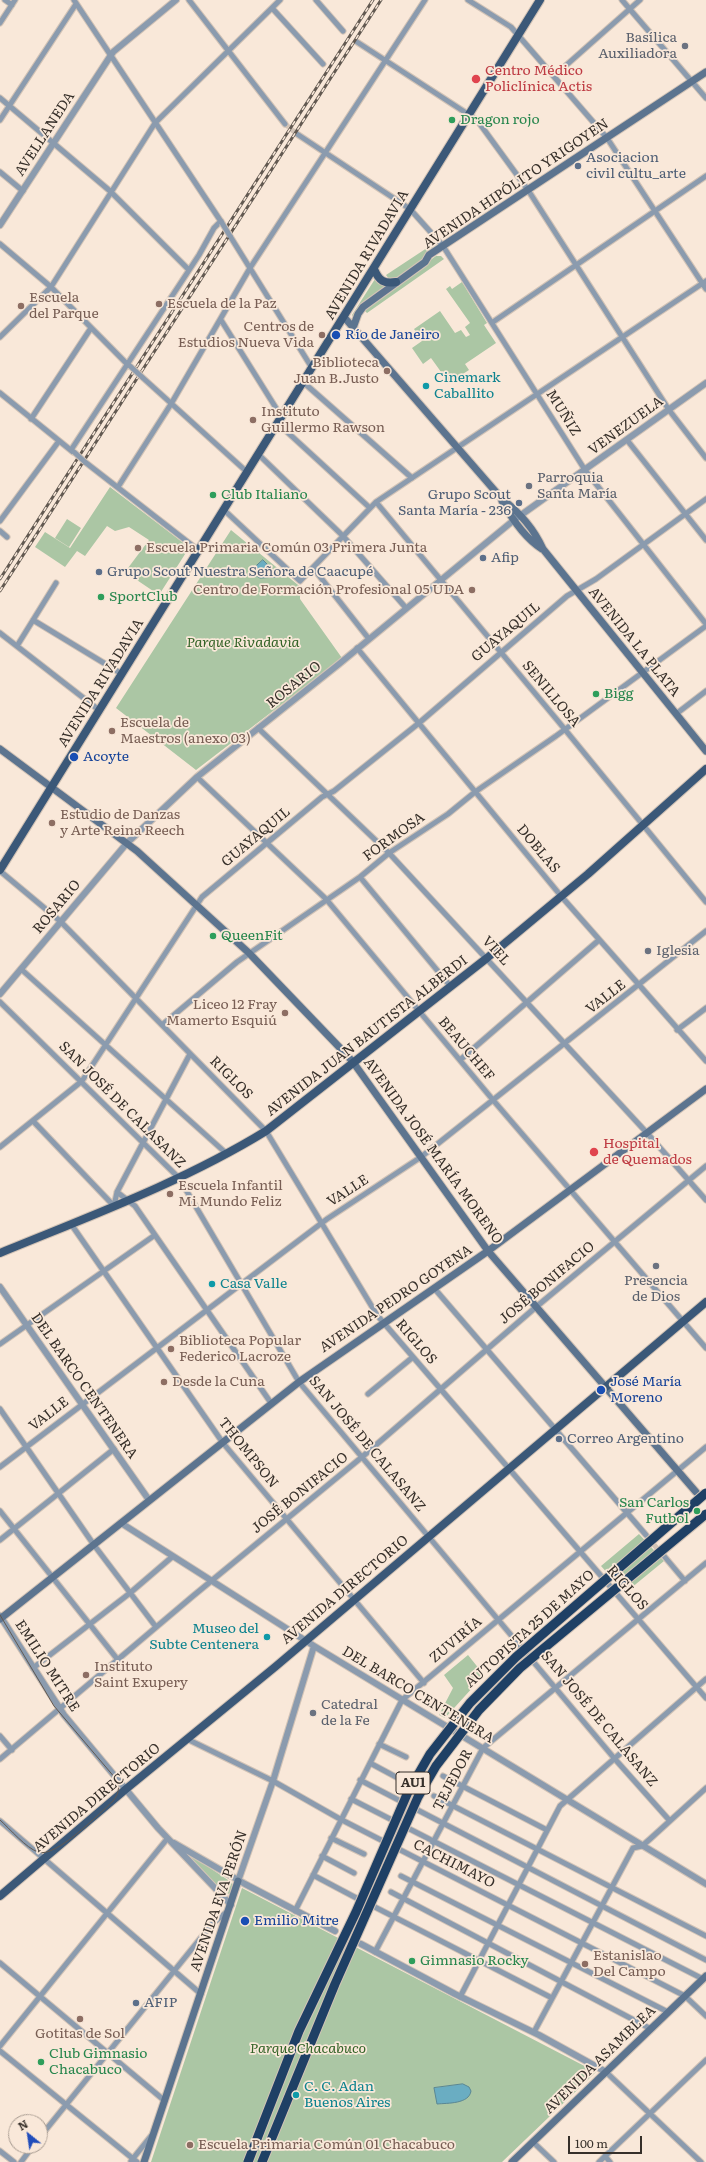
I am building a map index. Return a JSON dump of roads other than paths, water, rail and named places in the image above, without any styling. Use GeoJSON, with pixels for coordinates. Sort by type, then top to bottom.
{"type":"FeatureCollection","features":[{"type":"Feature","properties":{"kind":"highway"},"geometry":{"type":"LineString","coordinates":[[641,1548],[706,1487]]}},
{"type":"Feature","properties":{"kind":"highway","name":"AUTOPISTA 25 DE MAYO"},"geometry":{"type":"LineString","coordinates":[[248,2162],[299,2031],[356,1912],[408,1792],[430,1754],[470,1703],[516,1657],[706,1493]]}},
{"type":"Feature","properties":{"kind":"highway","name":"AUTOPISTA 25 DE MAYO"},"geometry":{"type":"LineString","coordinates":[[262,2162],[343,1965],[418,1798],[436,1766],[479,1710],[520,1668],[706,1514]]}},
{"type":"Feature","properties":{"kind":"main road","name":"AVENIDA RIVADAVIA"},"geometry":{"type":"LineString","coordinates":[[0,870],[540,0]]}},
{"type":"Feature","properties":{"kind":"main road","name":"AVENIDA HIPÓLITO YRIGOYEN"},"geometry":{"type":"LineString","coordinates":[[353,328],[358,314],[363,307],[425,262],[428,256],[706,72]]}},
{"type":"Feature","properties":{"kind":"main road"},"geometry":{"type":"LineString","coordinates":[[374,269],[382,282],[388,284],[396,282]]}},
{"type":"Feature","properties":{"kind":"main road","name":"AVENIDA LA PLATA"},"geometry":{"type":"LineString","coordinates":[[344,318],[537,538],[543,549],[576,591],[706,751]]}},
{"type":"Feature","properties":{"kind":"main road","name":"AVENIDA JOSÉ MARÍA MORENO"},"geometry":{"type":"LineString","coordinates":[[0,748],[127,843],[249,953],[353,1062],[488,1251],[696,1492]]}},
{"type":"Feature","properties":{"kind":"main road","name":"AVENIDA JUAN BAUTISTA ALBERDI"},"geometry":{"type":"LineString","coordinates":[[0,1253],[128,1201],[179,1178],[228,1155],[266,1131],[487,958],[561,896],[706,769]]}},
{"type":"Feature","properties":{"kind":"main road","name":"AVENIDA PEDRO GOYENA"},"geometry":{"type":"LineString","coordinates":[[0,1618],[94,1545],[149,1500],[164,1485],[209,1451],[220,1445],[298,1382],[488,1251],[706,1089]]}},
{"type":"Feature","properties":{"kind":"main road","name":"AVENIDA DIRECTORIO"},"geometry":{"type":"LineString","coordinates":[[0,1896],[126,1789],[306,1641],[706,1302]]}},
{"type":"Feature","properties":{"kind":"main road","name":"AVENIDA EVA PERÓN"},"geometry":{"type":"LineString","coordinates":[[144,2162],[238,1881]]}},
{"type":"Feature","properties":{"kind":"main road","name":"AVENIDA ASAMBLEA"},"geometry":{"type":"LineString","coordinates":[[512,2162],[704,1978]]}},
{"type":"Feature","properties":{"kind":"street"},"geometry":{"type":"LineString","coordinates":[[0,23],[14,2],[5,0]]}},
{"type":"Feature","properties":{"kind":"street","name":"AVELLANEDA"},"geometry":{"type":"LineString","coordinates":[[0,225],[110,57],[176,0]]}},
{"type":"Feature","properties":{"kind":"street"},"geometry":{"type":"LineString","coordinates":[[189,0],[285,124]]}},
{"type":"Feature","properties":{"kind":"street"},"geometry":{"type":"LineString","coordinates":[[0,337],[51,287],[110,191],[155,123],[280,0]]}},
{"type":"Feature","properties":{"kind":"street"},"geometry":{"type":"LineString","coordinates":[[316,0],[343,31]]}},
{"type":"Feature","properties":{"kind":"street"},"geometry":{"type":"LineString","coordinates":[[118,487],[171,404],[250,268],[327,153],[425,0]]}},
{"type":"Feature","properties":{"kind":"street"},"geometry":{"type":"LineString","coordinates":[[468,0],[511,27],[607,138],[704,282],[706,289]]}},
{"type":"Feature","properties":{"kind":"street"},"geometry":{"type":"LineString","coordinates":[[622,0],[706,98]]}},
{"type":"Feature","properties":{"kind":"street"},"geometry":{"type":"LineString","coordinates":[[554,76],[640,0]]}},
{"type":"Feature","properties":{"kind":"street"},"geometry":{"type":"LineString","coordinates":[[0,120],[75,2],[110,57],[222,222],[312,368]]}},
{"type":"Feature","properties":{"kind":"street"},"geometry":{"type":"LineString","coordinates":[[272,8],[323,64]]}},
{"type":"Feature","properties":{"kind":"street"},"geometry":{"type":"LineString","coordinates":[[357,42],[386,62],[470,114],[477,120],[528,190],[669,410],[706,458]]}},
{"type":"Feature","properties":{"kind":"street"},"geometry":{"type":"LineString","coordinates":[[0,98],[110,191],[189,270]]}},
{"type":"Feature","properties":{"kind":"street","name":"MUÑIZ"},"geometry":{"type":"LineString","coordinates":[[297,134],[410,209],[444,246],[585,470],[706,625]]}},
{"type":"Feature","properties":{"kind":"street"},"geometry":{"type":"LineString","coordinates":[[0,172],[23,190]]}},
{"type":"Feature","properties":{"kind":"street"},"geometry":{"type":"LineString","coordinates":[[493,322],[706,176]]}},
{"type":"Feature","properties":{"kind":"street"},"geometry":{"type":"LineString","coordinates":[[72,451],[129,365],[214,228],[222,222]]}},
{"type":"Feature","properties":{"kind":"street"},"geometry":{"type":"LineString","coordinates":[[0,244],[51,287],[90,328],[129,365],[247,472]]}},
{"type":"Feature","properties":{"kind":"street"},"geometry":{"type":"LineString","coordinates":[[223,509],[300,581],[376,502],[704,282]]}},
{"type":"Feature","properties":{"kind":"street"},"geometry":{"type":"LineString","coordinates":[[221,320],[276,408],[285,430],[370,508]]}},
{"type":"Feature","properties":{"kind":"street"},"geometry":{"type":"LineString","coordinates":[[32,419],[90,328]]}},
{"type":"Feature","properties":{"kind":"street"},"geometry":{"type":"LineString","coordinates":[[303,382],[412,478]]}},
{"type":"Feature","properties":{"kind":"street","name":"VENEZUELA"},"geometry":{"type":"LineString","coordinates":[[517,517],[706,383]]}},
{"type":"Feature","properties":{"kind":"street"},"geometry":{"type":"LineString","coordinates":[[0,393],[85,462],[198,550]]}},
{"type":"Feature","properties":{"kind":"street"},"geometry":{"type":"LineString","coordinates":[[627,440],[706,540]]}},
{"type":"Feature","properties":{"kind":"street"},"geometry":{"type":"LineString","coordinates":[[0,521],[59,441]]}},
{"type":"Feature","properties":{"kind":"street"},"geometry":{"type":"LineString","coordinates":[[258,454],[343,536],[406,608]]}},
{"type":"Feature","properties":{"kind":"street","name":"GUAYAQUIL"},"geometry":{"type":"LineString","coordinates":[[0,1147],[82,1081],[202,897],[328,794],[419,723],[500,652],[576,591],[596,579],[642,544],[706,499]]}},
{"type":"Feature","properties":{"kind":"street","name":"SENILLOSA"},"geometry":{"type":"LineString","coordinates":[[376,502],[566,730],[706,902]]}},
{"type":"Feature","properties":{"kind":"street","name":"ROSARIO"},"geometry":{"type":"LineString","coordinates":[[0,994],[127,843],[197,776],[358,648],[517,517]]}},
{"type":"Feature","properties":{"kind":"street"},"geometry":{"type":"LineString","coordinates":[[0,531],[7,537]]}},
{"type":"Feature","properties":{"kind":"street"},"geometry":{"type":"LineString","coordinates":[[314,568],[369,639]]}},
{"type":"Feature","properties":{"kind":"street"},"geometry":{"type":"LineString","coordinates":[[17,646],[56,583]]}},
{"type":"Feature","properties":{"kind":"street"},"geometry":{"type":"LineString","coordinates":[[33,620],[122,674]]}},
{"type":"Feature","properties":{"kind":"street","name":"FORMOSA"},"geometry":{"type":"LineString","coordinates":[[162,1025],[249,953],[360,877],[389,852],[448,814],[475,792],[566,730],[706,625]]}},
{"type":"Feature","properties":{"kind":"street"},"geometry":{"type":"LineString","coordinates":[[0,633],[99,710]]}},
{"type":"Feature","properties":{"kind":"street","name":"DOBLAS"},"geometry":{"type":"LineString","coordinates":[[358,648],[561,896],[677,1030],[706,1061]]}},
{"type":"Feature","properties":{"kind":"street"},"geometry":{"type":"LineString","coordinates":[[676,714],[706,691]]}},
{"type":"Feature","properties":{"kind":"street","name":"VIEL"},"geometry":{"type":"LineString","coordinates":[[258,728],[389,852],[647,1133],[706,1200]]}},
{"type":"Feature","properties":{"kind":"street","name":"BEAUCHEF"},"geometry":{"type":"LineString","coordinates":[[197,776],[326,899],[419,1012],[706,1348]]}},
{"type":"Feature","properties":{"kind":"street","name":"RIGLOS"},"geometry":{"type":"LineString","coordinates":[[0,870],[60,921],[266,1131],[377,1315],[706,1698]]}},
{"type":"Feature","properties":{"kind":"street"},"geometry":{"type":"LineString","coordinates":[[360,877],[451,987]]}},
{"type":"Feature","properties":{"kind":"street","name":"VALLE"},"geometry":{"type":"LineString","coordinates":[[0,1467],[82,1403],[241,1285],[321,1223],[421,1157],[639,986],[706,931]]}},
{"type":"Feature","properties":{"kind":"street"},"geometry":{"type":"LineString","coordinates":[[460,1060],[599,940]]}},
{"type":"Feature","properties":{"kind":"street"},"geometry":{"type":"LineString","coordinates":[[21,969],[228,1155]]}},
{"type":"Feature","properties":{"kind":"street","name":"SAN JOSÉ DE CALASANZ"},"geometry":{"type":"LineString","coordinates":[[0,1002],[179,1178],[298,1382],[556,1687],[614,1758],[670,1821]]}},
{"type":"Feature","properties":{"kind":"street"},"geometry":{"type":"LineString","coordinates":[[677,1030],[706,1008]]}},
{"type":"Feature","properties":{"kind":"street"},"geometry":{"type":"LineString","coordinates":[[114,1206],[117,1192],[190,1054]]}},
{"type":"Feature","properties":{"kind":"street"},"geometry":{"type":"LineString","coordinates":[[33,1121],[114,1206]]}},
{"type":"Feature","properties":{"kind":"street","name":"JOSÉ BONIFACIO"},"geometry":{"type":"LineString","coordinates":[[0,1759],[156,1627],[362,1457],[487,1349],[706,1166]]}},
{"type":"Feature","properties":{"kind":"street"},"geometry":{"type":"LineString","coordinates":[[117,1192],[135,1206],[271,1403]]}},
{"type":"Feature","properties":{"kind":"street","name":"THOMPSON"},"geometry":{"type":"LineString","coordinates":[[71,1224],[220,1445],[288,1519],[424,1683]]}},
{"type":"Feature","properties":{"kind":"street"},"geometry":{"type":"LineString","coordinates":[[0,1344],[154,1235]]}},
{"type":"Feature","properties":{"kind":"street","name":"DEL BARCO CENTENERA"},"geometry":{"type":"LineString","coordinates":[[0,1287],[149,1500]]}},
{"type":"Feature","properties":{"kind":"street"},"geometry":{"type":"LineString","coordinates":[[434,1288],[556,1428],[646,1535]]}},
{"type":"Feature","properties":{"kind":"street"},"geometry":{"type":"LineString","coordinates":[[368,1394],[413,1357]]}},
{"type":"Feature","properties":{"kind":"street"},"geometry":{"type":"LineString","coordinates":[[0,1408],[94,1545],[156,1627]]}},
{"type":"Feature","properties":{"kind":"street","name":"ZUVIRÍA"},"geometry":{"type":"LineString","coordinates":[[295,1911],[340,1819],[402,1700],[706,1447]]}},
{"type":"Feature","properties":{"kind":"street"},"geometry":{"type":"LineString","coordinates":[[0,1540],[114,1449]]}},
{"type":"Feature","properties":{"kind":"street"},"geometry":{"type":"LineString","coordinates":[[0,1510],[118,1660]]}},
{"type":"Feature","properties":{"kind":"street","name":"DEL BARCO CENTENERA"},"geometry":{"type":"LineString","coordinates":[[121,1523],[211,1582],[314,1646],[706,1884]]}},
{"type":"Feature","properties":{"kind":"street"},"geometry":{"type":"LineString","coordinates":[[664,1556],[685,1581]]}},
{"type":"Feature","properties":{"kind":"street"},"geometry":{"type":"LineString","coordinates":[[33,1668],[130,1593],[172,1557]]}},
{"type":"Feature","properties":{"kind":"street","name":"TEJEDOR"},"geometry":{"type":"LineString","coordinates":[[375,1952],[483,1748],[706,1563]]}},
{"type":"Feature","properties":{"kind":"street","name":"EMILIO MITRE"},"geometry":{"type":"LineString","coordinates":[[0,1618],[60,1709],[167,1839],[230,1908]]}},
{"type":"Feature","properties":{"kind":"street","name":"AVENIDA EVA PERÓN"},"geometry":{"type":"LineString","coordinates":[[238,1881],[273,1781],[314,1646]]}},
{"type":"Feature","properties":{"kind":"street"},"geometry":{"type":"LineString","coordinates":[[460,1997],[546,1830],[560,1806],[706,1679]]}},
{"type":"Feature","properties":{"kind":"street"},"geometry":{"type":"LineString","coordinates":[[0,1736],[12,1750]]}},
{"type":"Feature","properties":{"kind":"street","name":"CACHIMAYO"},"geometry":{"type":"LineString","coordinates":[[187,1739],[273,1781],[340,1819],[685,1996],[706,2016]]}},
{"type":"Feature","properties":{"kind":"street"},"geometry":{"type":"LineString","coordinates":[[379,1744],[406,1757]]}},
{"type":"Feature","properties":{"kind":"street"},"geometry":{"type":"LineString","coordinates":[[370,1763],[396,1777]]}},
{"type":"Feature","properties":{"kind":"street"},"geometry":{"type":"LineString","coordinates":[[443,1776],[546,1830]]}},
{"type":"Feature","properties":{"kind":"street"},"geometry":{"type":"LineString","coordinates":[[360,1780],[528,1866],[706,1960]]}},
{"type":"Feature","properties":{"kind":"street"},"geometry":{"type":"LineString","coordinates":[[534,2032],[611,1886],[633,1848],[642,1846],[706,1788]]}},
{"type":"Feature","properties":{"kind":"street"},"geometry":{"type":"LineString","coordinates":[[434,1796],[706,1936]]}},
{"type":"Feature","properties":{"kind":"street"},"geometry":{"type":"LineString","coordinates":[[351,1799],[592,1923],[704,1978]]}},
{"type":"Feature","properties":{"kind":"street"},"geometry":{"type":"LineString","coordinates":[[0,1821],[200,1994]]}},
{"type":"Feature","properties":{"kind":"street"},"geometry":{"type":"LineString","coordinates":[[331,1838],[364,1854]]}},
{"type":"Feature","properties":{"kind":"street"},"geometry":{"type":"LineString","coordinates":[[0,2046],[167,1839]]}},
{"type":"Feature","properties":{"kind":"street","name":"EMILIO MITRE"},"geometry":{"type":"LineString","coordinates":[[167,1839],[238,1881],[335,1931]]}},
{"type":"Feature","properties":{"kind":"street"},"geometry":{"type":"LineString","coordinates":[[322,1856],[354,1873]]}},
{"type":"Feature","properties":{"kind":"street"},"geometry":{"type":"LineString","coordinates":[[313,1876],[552,1998]]}},
{"type":"Feature","properties":{"kind":"street"},"geometry":{"type":"LineString","coordinates":[[400,1876],[668,2012]]}},
{"type":"Feature","properties":{"kind":"street"},"geometry":{"type":"LineString","coordinates":[[391,1892],[651,2029]]}},
{"type":"Feature","properties":{"kind":"street"},"geometry":{"type":"LineString","coordinates":[[48,2127],[212,1924],[230,1908]]}},
{"type":"Feature","properties":{"kind":"street"},"geometry":{"type":"LineString","coordinates":[[361,1944],[460,1997],[534,2032],[606,2072],[701,2162]]}},
{"type":"Feature","properties":{"kind":"street"},"geometry":{"type":"LineString","coordinates":[[0,1963],[165,2101]]}},
{"type":"Feature","properties":{"kind":"street"},"geometry":{"type":"LineString","coordinates":[[0,2051],[66,2104],[133,2161],[154,2132]]}},
{"type":"Feature","properties":{"kind":"street"},"geometry":{"type":"LineString","coordinates":[[599,2162],[706,2060]]}},
{"type":"Feature","properties":{"kind":"street"},"geometry":{"type":"LineString","coordinates":[[533,2142],[554,2162]]}},
{"type":"Feature","properties":{"kind":"street"},"geometry":{"type":"LineString","coordinates":[[0,2151],[14,2162]]}},
{"type":"Feature","properties":{"kind":"street"},"geometry":{"type":"LineString","coordinates":[[605,2156],[610,2162]]}},
{"type":"Feature","properties":{"kind":"water"},"geometry":{"type":"Polygon","coordinates":[[[263,560],[268,565],[268,572],[278,577],[260,578],[253,574],[253,569],[263,560]]]}},
{"type":"Feature","properties":{"kind":"water"},"geometry":{"type":"Polygon","coordinates":[[[463,2084],[469,2087],[471,2091],[466,2098],[462,2101],[437,2104],[434,2088],[463,2084]]]}},
{"type":"Feature","properties":{"kind":"tunnel"},"geometry":{"type":"LineString","coordinates":[[285,124],[297,134]]}},
{"type":"Feature","properties":{"kind":"tunnel"},"geometry":{"type":"LineString","coordinates":[[649,1539],[661,1553]]}},
{"type":"Feature","properties":{"kind":"tram line"},"geometry":{"type":"LineString","coordinates":[[0,1615],[54,1706],[116,1779],[118,1785],[118,1793],[113,1801],[77,1834],[55,1849],[46,1852],[38,1852],[28,1847],[0,1820]]}},
{"type":"Feature","properties":{"kind":"railway"},"geometry":{"type":"LineString","coordinates":[[0,579],[373,0]]}},
{"type":"Feature","properties":{"kind":"railway"},"geometry":{"type":"LineString","coordinates":[[0,591],[381,0]]}},
{"type":"Feature","properties":{"kind":"place","name":"Basílica Auxiliadora"},"geometry":{"type":"Point","coordinates":[685,46]}},
{"type":"Feature","properties":{"kind":"place","name":"Centro Médico Policlínica Actis"},"geometry":{"type":"Point","coordinates":[476,79]}},
{"type":"Feature","properties":{"kind":"place","name":"Dragon rojo"},"geometry":{"type":"Point","coordinates":[452,120]}},
{"type":"Feature","properties":{"kind":"place","name":"Asociacion civil cultu_arte"},"geometry":{"type":"Point","coordinates":[578,166]}},
{"type":"Feature","properties":{"kind":"place","name":"Escuela de la Paz"},"geometry":{"type":"Point","coordinates":[159,304]}},
{"type":"Feature","properties":{"kind":"place","name":"Escuela del Parque"},"geometry":{"type":"Point","coordinates":[21,306]}},
{"type":"Feature","properties":{"kind":"place","name":"Centros de Estudios Nueva Vida"},"geometry":{"type":"Point","coordinates":[322,335]}},
{"type":"Feature","properties":{"kind":"place","name":"Río de Janeiro"},"geometry":{"type":"Point","coordinates":[336,335]}},
{"type":"Feature","properties":{"kind":"place","name":"Biblioteca Juan B.Justo"},"geometry":{"type":"Point","coordinates":[387,371]}},
{"type":"Feature","properties":{"kind":"place","name":"Cinemark Caballito"},"geometry":{"type":"Point","coordinates":[426,386]}},
{"type":"Feature","properties":{"kind":"place","name":"Instituto Guillermo Rawson"},"geometry":{"type":"Point","coordinates":[253,420]}},
{"type":"Feature","properties":{"kind":"place","name":"Parroquia Santa María"},"geometry":{"type":"Point","coordinates":[529,486]}},
{"type":"Feature","properties":{"kind":"place","name":"Club Italiano"},"geometry":{"type":"Point","coordinates":[213,495]}},
{"type":"Feature","properties":{"kind":"place","name":"Grupo Scout Santa María - 236"},"geometry":{"type":"Point","coordinates":[519,503]}},
{"type":"Feature","properties":{"kind":"place","name":"Escuela Primaria Común 03 Primera Junta"},"geometry":{"type":"Point","coordinates":[138,548]}},
{"type":"Feature","properties":{"kind":"place","name":"Afip"},"geometry":{"type":"Point","coordinates":[483,558]}},
{"type":"Feature","properties":{"kind":"place","name":"Grupo Scout Nuestra Señora de Caacupé"},"geometry":{"type":"Point","coordinates":[99,572]}},
{"type":"Feature","properties":{"kind":"place","name":"Centro de Formación Profesional 05 UDA"},"geometry":{"type":"Point","coordinates":[472,590]}},
{"type":"Feature","properties":{"kind":"place","name":"SportClub"},"geometry":{"type":"Point","coordinates":[101,597]}},
{"type":"Feature","properties":{"kind":"place","name":"Bigg"},"geometry":{"type":"Point","coordinates":[596,694]}},
{"type":"Feature","properties":{"kind":"place","name":"Escuela de Maestros (anexo 03)"},"geometry":{"type":"Point","coordinates":[112,731]}},
{"type":"Feature","properties":{"kind":"place","name":"Acoyte"},"geometry":{"type":"Point","coordinates":[74,757]}},
{"type":"Feature","properties":{"kind":"place","name":"Estudio de Danzas y Arte Reina Reech"},"geometry":{"type":"Point","coordinates":[52,823]}},
{"type":"Feature","properties":{"kind":"place","name":"QueenFit"},"geometry":{"type":"Point","coordinates":[213,936]}},
{"type":"Feature","properties":{"kind":"place","name":"Iglesia"},"geometry":{"type":"Point","coordinates":[648,951]}},
{"type":"Feature","properties":{"kind":"place","name":"Liceo 12 Fray Mamerto Esquiú"},"geometry":{"type":"Point","coordinates":[285,1013]}},
{"type":"Feature","properties":{"kind":"place","name":"Hospital de Quemados"},"geometry":{"type":"Point","coordinates":[594,1152]}},
{"type":"Feature","properties":{"kind":"place","name":"Escuela Infantil Mi Mundo Feliz"},"geometry":{"type":"Point","coordinates":[170,1194]}},
{"type":"Feature","properties":{"kind":"place","name":"Presencia de Dios"},"geometry":{"type":"Point","coordinates":[656,1266]}},
{"type":"Feature","properties":{"kind":"place","name":"Casa Valle"},"geometry":{"type":"Point","coordinates":[212,1284]}},
{"type":"Feature","properties":{"kind":"place","name":"Biblioteca Popular Federico Lacroze"},"geometry":{"type":"Point","coordinates":[171,1349]}},
{"type":"Feature","properties":{"kind":"place","name":"Desde la Cuna"},"geometry":{"type":"Point","coordinates":[164,1382]}},
{"type":"Feature","properties":{"kind":"place","name":"José María Moreno"},"geometry":{"type":"Point","coordinates":[601,1390]}},
{"type":"Feature","properties":{"kind":"place","name":"Correo Argentino"},"geometry":{"type":"Point","coordinates":[559,1439]}},
{"type":"Feature","properties":{"kind":"place","name":"San Carlos Futbol"},"geometry":{"type":"Point","coordinates":[697,1511]}},
{"type":"Feature","properties":{"kind":"place","name":"Museo del Subte Centenera"},"geometry":{"type":"Point","coordinates":[267,1637]}},
{"type":"Feature","properties":{"kind":"place","name":"Instituto Saint Exupery"},"geometry":{"type":"Point","coordinates":[86,1675]}},
{"type":"Feature","properties":{"kind":"place","name":"Catedral de la Fe"},"geometry":{"type":"Point","coordinates":[313,1713]}},
{"type":"Feature","properties":{"kind":"place","name":"Emilio Mitre"},"geometry":{"type":"Point","coordinates":[245,1921]}},
{"type":"Feature","properties":{"kind":"place","name":"Gimnasio Rocky"},"geometry":{"type":"Point","coordinates":[412,1961]}},
{"type":"Feature","properties":{"kind":"place","name":"Estanislao Del Campo"},"geometry":{"type":"Point","coordinates":[585,1964]}},
{"type":"Feature","properties":{"kind":"place","name":"AFIP"},"geometry":{"type":"Point","coordinates":[136,2003]}},
{"type":"Feature","properties":{"kind":"place","name":"Gotitas de Sol"},"geometry":{"type":"Point","coordinates":[80,2019]}},
{"type":"Feature","properties":{"kind":"place","name":"Club Gimnasio Chacabuco"},"geometry":{"type":"Point","coordinates":[41,2062]}},
{"type":"Feature","properties":{"kind":"place","name":"C. C. Adan Buenos Aires"},"geometry":{"type":"Point","coordinates":[296,2095]}},
{"type":"Feature","properties":{"kind":"place","name":"Escuela Primaria Común 01 Chacabuco"},"geometry":{"type":"Point","coordinates":[190,2145]}},
{"type":"Feature","properties":{"kind":"park label","name":"Parque Rivadavia"},"geometry":{"type":"Point","coordinates":[243,643]}},
{"type":"Feature","properties":{"kind":"park label","name":"Parque Chacabuco"},"geometry":{"type":"Point","coordinates":[308,2049]}}]}
